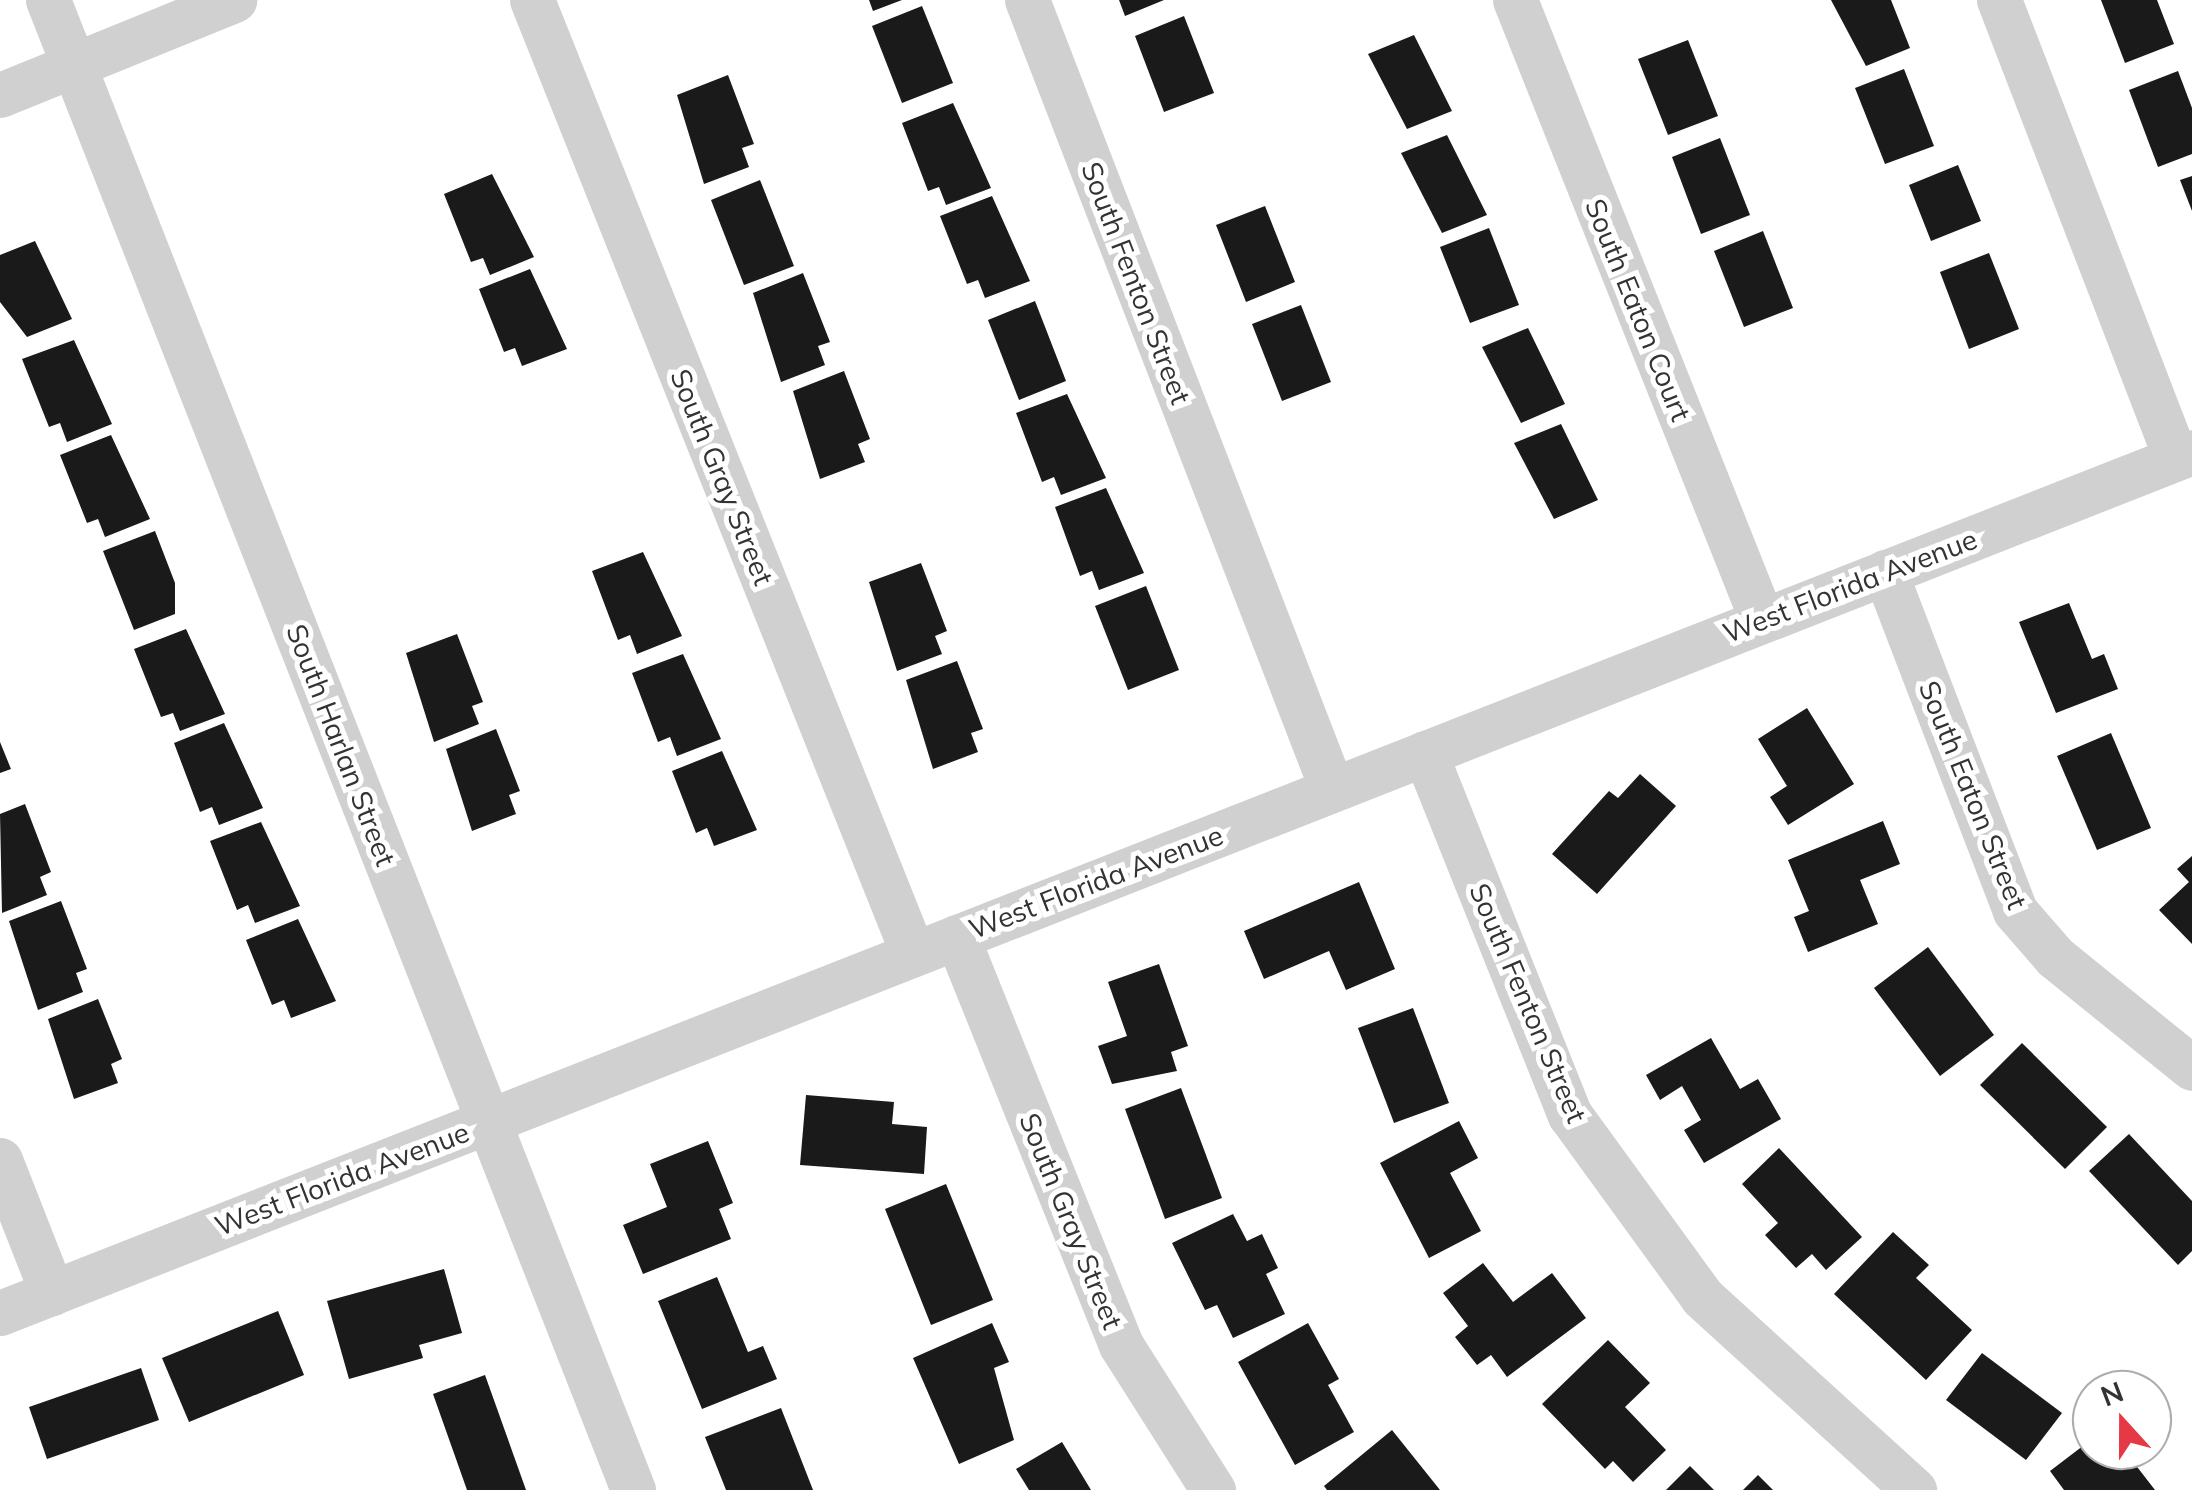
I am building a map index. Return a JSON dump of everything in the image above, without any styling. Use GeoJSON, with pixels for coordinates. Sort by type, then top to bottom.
{"type":"FeatureCollection","features":[{"type":"Feature","properties":{"kind":"street","name":"South Harlan Street"},"geometry":{"type":"LineString","coordinates":[[48,0],[633,1490]]}},
{"type":"Feature","properties":{"kind":"street"},"geometry":{"type":"LineString","coordinates":[[0,95],[234,0]]}},
{"type":"Feature","properties":{"kind":"street","name":"South Gray Street"},"geometry":{"type":"LineString","coordinates":[[532,0],[913,954]]}},
{"type":"Feature","properties":{"kind":"street","name":"South Fenton Street"},"geometry":{"type":"LineString","coordinates":[[1027,0],[1332,789]]}},
{"type":"Feature","properties":{"kind":"street","name":"South Eaton Court"},"geometry":{"type":"LineString","coordinates":[[1514,0],[1762,620]]}},
{"type":"Feature","properties":{"kind":"street"},"geometry":{"type":"LineString","coordinates":[[1999,0],[2184,455]]}},
{"type":"Feature","properties":{"kind":"street","name":"West Florida Avenue"},"geometry":{"type":"LineString","coordinates":[[0,1313],[2184,455]]}},
{"type":"Feature","properties":{"kind":"street","name":"South Eaton Street"},"geometry":{"type":"LineString","coordinates":[[1884,572],[2016,910],[2054,957],[2192,1068]]}},
{"type":"Feature","properties":{"kind":"street","name":"South Fenton Street"},"geometry":{"type":"LineString","coordinates":[[1425,753],[1570,1116],[1702,1297],[1914,1490]]}},
{"type":"Feature","properties":{"kind":"street","name":"South Gray Street"},"geometry":{"type":"LineString","coordinates":[[956,937],[1121,1346],[1213,1490]]}},
{"type":"Feature","properties":{"kind":"street"},"geometry":{"type":"LineString","coordinates":[[0,1160],[52,1292]]}},
{"type":"Feature","properties":{"kind":"building"},"geometry":{"type":"Polygon","coordinates":[[[869,0],[902,0],[873,11],[869,0]]]}},
{"type":"Feature","properties":{"kind":"building"},"geometry":{"type":"Polygon","coordinates":[[[1119,0],[1164,0],[1125,16],[1119,0]]]}},
{"type":"Feature","properties":{"kind":"building"},"geometry":{"type":"Polygon","coordinates":[[[1831,0],[1891,0],[1910,48],[1866,66],[1831,0]]]}},
{"type":"Feature","properties":{"kind":"building"},"geometry":{"type":"Polygon","coordinates":[[[2101,0],[2157,0],[2174,44],[2125,63],[2101,0]]]}},
{"type":"Feature","properties":{"kind":"building"},"geometry":{"type":"Polygon","coordinates":[[[922,6],[953,83],[902,103],[872,26],[922,6]]]}},
{"type":"Feature","properties":{"kind":"building"},"geometry":{"type":"Polygon","coordinates":[[[1184,16],[1214,93],[1164,112],[1135,36],[1184,16]]]}},
{"type":"Feature","properties":{"kind":"building"},"geometry":{"type":"Polygon","coordinates":[[[1414,35],[1452,111],[1407,129],[1368,54],[1414,35]]]}},
{"type":"Feature","properties":{"kind":"building"},"geometry":{"type":"Polygon","coordinates":[[[1688,40],[1718,116],[1668,135],[1638,59],[1688,40]]]}},
{"type":"Feature","properties":{"kind":"building"},"geometry":{"type":"Polygon","coordinates":[[[1904,69],[1934,146],[1885,164],[1855,88],[1904,69]]]}},
{"type":"Feature","properties":{"kind":"building"},"geometry":{"type":"Polygon","coordinates":[[[2178,71],[2192,108],[2192,154],[2158,167],[2129,90],[2178,71]]]}},
{"type":"Feature","properties":{"kind":"building"},"geometry":{"type":"Polygon","coordinates":[[[728,75],[754,144],[742,148],[749,167],[704,184],[677,95],[728,75]]]}},
{"type":"Feature","properties":{"kind":"building"},"geometry":{"type":"Polygon","coordinates":[[[953,103],[991,188],[946,205],[939,187],[928,191],[902,123],[953,103]]]}},
{"type":"Feature","properties":{"kind":"building"},"geometry":{"type":"Polygon","coordinates":[[[1447,135],[1487,215],[1442,233],[1401,153],[1447,135]]]}},
{"type":"Feature","properties":{"kind":"building"},"geometry":{"type":"Polygon","coordinates":[[[1720,138],[1750,215],[1701,234],[1672,157],[1720,138]]]}},
{"type":"Feature","properties":{"kind":"building"},"geometry":{"type":"Polygon","coordinates":[[[1958,165],[1981,221],[1931,241],[1909,185],[1958,165]]]}},
{"type":"Feature","properties":{"kind":"building"},"geometry":{"type":"Polygon","coordinates":[[[492,174],[534,257],[490,275],[483,258],[471,262],[444,194],[492,174]]]}},
{"type":"Feature","properties":{"kind":"building"},"geometry":{"type":"Polygon","coordinates":[[[2192,176],[2192,211],[2180,180],[2192,176]]]}},
{"type":"Feature","properties":{"kind":"building"},"geometry":{"type":"Polygon","coordinates":[[[760,180],[794,266],[744,285],[711,200],[760,180]]]}},
{"type":"Feature","properties":{"kind":"building"},"geometry":{"type":"Polygon","coordinates":[[[992,196],[1030,281],[985,298],[978,280],[967,284],[940,216],[992,196]]]}},
{"type":"Feature","properties":{"kind":"building"},"geometry":{"type":"Polygon","coordinates":[[[1265,206],[1295,282],[1246,302],[1216,225],[1265,206]]]}},
{"type":"Feature","properties":{"kind":"building"},"geometry":{"type":"Polygon","coordinates":[[[1489,228],[1519,305],[1470,323],[1440,247],[1489,228]]]}},
{"type":"Feature","properties":{"kind":"building"},"geometry":{"type":"Polygon","coordinates":[[[1763,231],[1793,308],[1744,327],[1714,251],[1763,231]]]}},
{"type":"Feature","properties":{"kind":"building"},"geometry":{"type":"Polygon","coordinates":[[[35,241],[72,319],[27,337],[0,302],[0,255],[35,241]]]}},
{"type":"Feature","properties":{"kind":"building"},"geometry":{"type":"Polygon","coordinates":[[[1989,253],[2019,329],[1969,349],[1940,272],[1989,253]]]}},
{"type":"Feature","properties":{"kind":"building"},"geometry":{"type":"Polygon","coordinates":[[[530,269],[567,349],[522,366],[515,348],[504,352],[479,289],[530,269]]]}},
{"type":"Feature","properties":{"kind":"building"},"geometry":{"type":"Polygon","coordinates":[[[803,273],[830,342],[818,346],[825,365],[781,382],[753,293],[803,273]]]}},
{"type":"Feature","properties":{"kind":"building"},"geometry":{"type":"Polygon","coordinates":[[[1035,301],[1066,381],[1019,400],[988,320],[1035,301]]]}},
{"type":"Feature","properties":{"kind":"building"},"geometry":{"type":"Polygon","coordinates":[[[1301,305],[1331,382],[1282,401],[1252,324],[1301,305]]]}},
{"type":"Feature","properties":{"kind":"building"},"geometry":{"type":"Polygon","coordinates":[[[1528,328],[1565,404],[1521,423],[1482,347],[1528,328]]]}},
{"type":"Feature","properties":{"kind":"building"},"geometry":{"type":"Polygon","coordinates":[[[74,340],[112,424],[67,442],[60,423],[49,427],[22,359],[74,340]]]}},
{"type":"Feature","properties":{"kind":"building"},"geometry":{"type":"Polygon","coordinates":[[[844,371],[870,439],[858,444],[865,462],[820,479],[793,391],[844,371]]]}},
{"type":"Feature","properties":{"kind":"building"},"geometry":{"type":"Polygon","coordinates":[[[1067,394],[1106,478],[1061,495],[1054,477],[1042,482],[1016,413],[1067,394]]]}},
{"type":"Feature","properties":{"kind":"building"},"geometry":{"type":"Polygon","coordinates":[[[1561,424],[1598,500],[1554,519],[1514,443],[1561,424]]]}},
{"type":"Feature","properties":{"kind":"building"},"geometry":{"type":"Polygon","coordinates":[[[111,435],[150,519],[105,537],[98,519],[87,523],[60,455],[111,435]]]}},
{"type":"Feature","properties":{"kind":"building"},"geometry":{"type":"Polygon","coordinates":[[[1106,488],[1144,573],[1099,590],[1092,571],[1080,576],[1055,507],[1106,488]]]}},
{"type":"Feature","properties":{"kind":"building"},"geometry":{"type":"Polygon","coordinates":[[[155,531],[175,583],[175,614],[134,630],[103,551],[155,531]]]}},
{"type":"Feature","properties":{"kind":"building"},"geometry":{"type":"Polygon","coordinates":[[[643,552],[682,636],[637,654],[630,635],[618,640],[592,571],[643,552]]]}},
{"type":"Feature","properties":{"kind":"building"},"geometry":{"type":"Polygon","coordinates":[[[921,563],[947,631],[935,636],[942,654],[897,671],[869,582],[921,563]]]}},
{"type":"Feature","properties":{"kind":"building"},"geometry":{"type":"Polygon","coordinates":[[[1146,586],[1179,670],[1128,690],[1095,606],[1146,586]]]}},
{"type":"Feature","properties":{"kind":"building"},"geometry":{"type":"Polygon","coordinates":[[[2069,603],[2092,659],[2104,654],[2118,689],[2056,713],[2019,622],[2069,603]]]}},
{"type":"Feature","properties":{"kind":"building"},"geometry":{"type":"Polygon","coordinates":[[[186,629],[225,714],[180,731],[173,713],[161,717],[134,649],[186,629]]]}},
{"type":"Feature","properties":{"kind":"building"},"geometry":{"type":"Polygon","coordinates":[[[457,634],[483,702],[472,706],[479,724],[434,742],[406,653],[457,634]]]}},
{"type":"Feature","properties":{"kind":"building"},"geometry":{"type":"Polygon","coordinates":[[[683,654],[721,739],[677,756],[670,737],[658,742],[632,673],[683,654]]]}},
{"type":"Feature","properties":{"kind":"building"},"geometry":{"type":"Polygon","coordinates":[[[957,661],[983,729],[971,733],[978,752],[933,769],[906,680],[957,661]]]}},
{"type":"Feature","properties":{"kind":"building"},"geometry":{"type":"Polygon","coordinates":[[[1807,708],[1854,784],[1788,825],[1770,797],[1787,786],[1758,739],[1807,708]]]}},
{"type":"Feature","properties":{"kind":"building"},"geometry":{"type":"Polygon","coordinates":[[[224,723],[263,808],[219,825],[212,807],[200,812],[174,743],[224,723]]]}},
{"type":"Feature","properties":{"kind":"building"},"geometry":{"type":"Polygon","coordinates":[[[496,729],[520,791],[509,795],[516,814],[472,831],[446,749],[496,729]]]}},
{"type":"Feature","properties":{"kind":"building"},"geometry":{"type":"Polygon","coordinates":[[[2111,733],[2151,828],[2097,850],[2057,756],[2111,733]]]}},
{"type":"Feature","properties":{"kind":"building"},"geometry":{"type":"Polygon","coordinates":[[[0,742],[11,769],[0,773],[0,742]]]}},
{"type":"Feature","properties":{"kind":"building"},"geometry":{"type":"Polygon","coordinates":[[[722,751],[757,830],[714,846],[707,828],[696,833],[672,771],[722,751]]]}},
{"type":"Feature","properties":{"kind":"building"},"geometry":{"type":"Polygon","coordinates":[[[1640,774],[1676,806],[1597,894],[1552,854],[1609,791],[1618,798],[1640,774]]]}},
{"type":"Feature","properties":{"kind":"building"},"geometry":{"type":"Polygon","coordinates":[[[25,804],[51,872],[40,877],[47,895],[2,913],[0,814],[25,804]]]}},
{"type":"Feature","properties":{"kind":"building"},"geometry":{"type":"Polygon","coordinates":[[[1883,821],[1900,864],[1860,880],[1878,924],[1808,952],[1794,917],[1809,911],[1788,860],[1883,821]]]}},
{"type":"Feature","properties":{"kind":"building"},"geometry":{"type":"Polygon","coordinates":[[[261,822],[300,906],[255,923],[248,905],[237,910],[210,841],[261,822]]]}},
{"type":"Feature","properties":{"kind":"building"},"geometry":{"type":"Polygon","coordinates":[[[2192,856],[2192,944],[2159,910],[2189,882],[2177,869],[2192,856]]]}},
{"type":"Feature","properties":{"kind":"building"},"geometry":{"type":"Polygon","coordinates":[[[1359,882],[1395,969],[1346,990],[1329,951],[1264,979],[1244,931],[1359,882]]]}},
{"type":"Feature","properties":{"kind":"building"},"geometry":{"type":"Polygon","coordinates":[[[61,901],[87,969],[76,973],[83,992],[38,1010],[9,921],[61,901]]]}},
{"type":"Feature","properties":{"kind":"building"},"geometry":{"type":"Polygon","coordinates":[[[298,919],[336,1001],[291,1018],[284,1000],[272,1005],[246,940],[298,919]]]}},
{"type":"Feature","properties":{"kind":"building"},"geometry":{"type":"Polygon","coordinates":[[[1928,947],[1994,1035],[1940,1076],[1874,988],[1928,947]]]}},
{"type":"Feature","properties":{"kind":"building"},"geometry":{"type":"Polygon","coordinates":[[[1159,964],[1188,1046],[1171,1052],[1177,1071],[1112,1084],[1098,1046],[1127,1036],[1108,982],[1159,964]]]}},
{"type":"Feature","properties":{"kind":"building"},"geometry":{"type":"Polygon","coordinates":[[[98,999],[122,1059],[111,1064],[118,1083],[74,1099],[48,1019],[98,999]]]}},
{"type":"Feature","properties":{"kind":"building"},"geometry":{"type":"Polygon","coordinates":[[[1413,1008],[1449,1103],[1394,1123],[1358,1028],[1413,1008]]]}},
{"type":"Feature","properties":{"kind":"building"},"geometry":{"type":"Polygon","coordinates":[[[1711,1038],[1740,1089],[1758,1079],[1781,1119],[1704,1163],[1684,1130],[1701,1120],[1682,1086],[1660,1100],[1646,1075],[1711,1038]]]}},
{"type":"Feature","properties":{"kind":"building"},"geometry":{"type":"Polygon","coordinates":[[[2022,1043],[2107,1127],[2065,1169],[1980,1085],[2022,1043]]]}},
{"type":"Feature","properties":{"kind":"building"},"geometry":{"type":"Polygon","coordinates":[[[1181,1088],[1222,1198],[1165,1219],[1125,1109],[1181,1088]]]}},
{"type":"Feature","properties":{"kind":"building"},"geometry":{"type":"Polygon","coordinates":[[[806,1095],[894,1102],[892,1124],[927,1127],[924,1174],[800,1165],[806,1095]]]}},
{"type":"Feature","properties":{"kind":"building"},"geometry":{"type":"Polygon","coordinates":[[[1459,1121],[1478,1158],[1450,1173],[1481,1231],[1429,1258],[1380,1163],[1459,1121]]]}},
{"type":"Feature","properties":{"kind":"building"},"geometry":{"type":"Polygon","coordinates":[[[2129,1134],[2192,1201],[2192,1251],[2178,1265],[2089,1171],[2129,1134]]]}},
{"type":"Feature","properties":{"kind":"building"},"geometry":{"type":"Polygon","coordinates":[[[708,1141],[733,1203],[719,1209],[731,1239],[643,1274],[623,1225],[667,1207],[650,1164],[708,1141]]]}},
{"type":"Feature","properties":{"kind":"building"},"geometry":{"type":"Polygon","coordinates":[[[1779,1148],[1862,1237],[1826,1270],[1812,1254],[1796,1268],[1765,1235],[1778,1223],[1742,1184],[1779,1148]]]}},
{"type":"Feature","properties":{"kind":"building"},"geometry":{"type":"Polygon","coordinates":[[[946,1184],[993,1300],[931,1325],[885,1209],[946,1184]]]}},
{"type":"Feature","properties":{"kind":"building"},"geometry":{"type":"Polygon","coordinates":[[[1233,1214],[1247,1241],[1262,1234],[1278,1268],[1266,1274],[1285,1314],[1233,1338],[1217,1305],[1205,1310],[1172,1243],[1233,1214]]]}},
{"type":"Feature","properties":{"kind":"building"},"geometry":{"type":"Polygon","coordinates":[[[1893,1232],[1929,1265],[1916,1278],[1972,1330],[1926,1380],[1834,1294],[1893,1232]]]}},
{"type":"Feature","properties":{"kind":"building"},"geometry":{"type":"Polygon","coordinates":[[[1483,1263],[1513,1302],[1552,1273],[1586,1318],[1507,1377],[1491,1355],[1477,1365],[1455,1337],[1468,1326],[1443,1293],[1483,1263]]]}},
{"type":"Feature","properties":{"kind":"building"},"geometry":{"type":"Polygon","coordinates":[[[444,1269],[462,1333],[419,1345],[423,1358],[349,1379],[327,1301],[444,1269]]]}},
{"type":"Feature","properties":{"kind":"building"},"geometry":{"type":"Polygon","coordinates":[[[717,1277],[748,1352],[763,1346],[777,1379],[702,1409],[658,1301],[717,1277]]]}},
{"type":"Feature","properties":{"kind":"building"},"geometry":{"type":"Polygon","coordinates":[[[278,1311],[304,1375],[189,1422],[162,1358],[278,1311]]]}},
{"type":"Feature","properties":{"kind":"building"},"geometry":{"type":"Polygon","coordinates":[[[992,1323],[1009,1362],[994,1368],[1014,1440],[959,1464],[913,1358],[992,1323]]]}},
{"type":"Feature","properties":{"kind":"building"},"geometry":{"type":"Polygon","coordinates":[[[1308,1323],[1339,1379],[1328,1385],[1354,1432],[1295,1465],[1238,1362],[1308,1323]]]}},
{"type":"Feature","properties":{"kind":"building"},"geometry":{"type":"Polygon","coordinates":[[[1608,1340],[1650,1383],[1625,1407],[1666,1450],[1633,1482],[1613,1461],[1605,1469],[1542,1404],[1608,1340]]]}},
{"type":"Feature","properties":{"kind":"building"},"geometry":{"type":"Polygon","coordinates":[[[1982,1353],[2062,1413],[2026,1460],[1946,1400],[1982,1353]]]}},
{"type":"Feature","properties":{"kind":"building"},"geometry":{"type":"Polygon","coordinates":[[[141,1368],[159,1420],[47,1459],[29,1407],[141,1368]]]}},
{"type":"Feature","properties":{"kind":"building"},"geometry":{"type":"Polygon","coordinates":[[[485,1375],[526,1490],[467,1490],[433,1394],[485,1375]]]}},
{"type":"Feature","properties":{"kind":"building"},"geometry":{"type":"Polygon","coordinates":[[[781,1408],[813,1490],[726,1490],[705,1437],[781,1408]]]}},
{"type":"Feature","properties":{"kind":"building"},"geometry":{"type":"Polygon","coordinates":[[[1392,1430],[1440,1490],[1327,1490],[1324,1486],[1392,1430]]]}},
{"type":"Feature","properties":{"kind":"building"},"geometry":{"type":"Polygon","coordinates":[[[1062,1442],[1091,1490],[1029,1490],[1016,1469],[1062,1442]]]}},
{"type":"Feature","properties":{"kind":"building"},"geometry":{"type":"Polygon","coordinates":[[[2072,1454],[2072,1470],[2140,1470],[2155,1490],[2064,1490],[2050,1471],[2072,1454]]]}},
{"type":"Feature","properties":{"kind":"building"},"geometry":{"type":"Polygon","coordinates":[[[1690,1466],[1714,1490],[1666,1490],[1690,1466]]]}},
{"type":"Feature","properties":{"kind":"building"},"geometry":{"type":"Polygon","coordinates":[[[1758,1475],[1773,1490],[1743,1490],[1758,1475]]]}}]}
